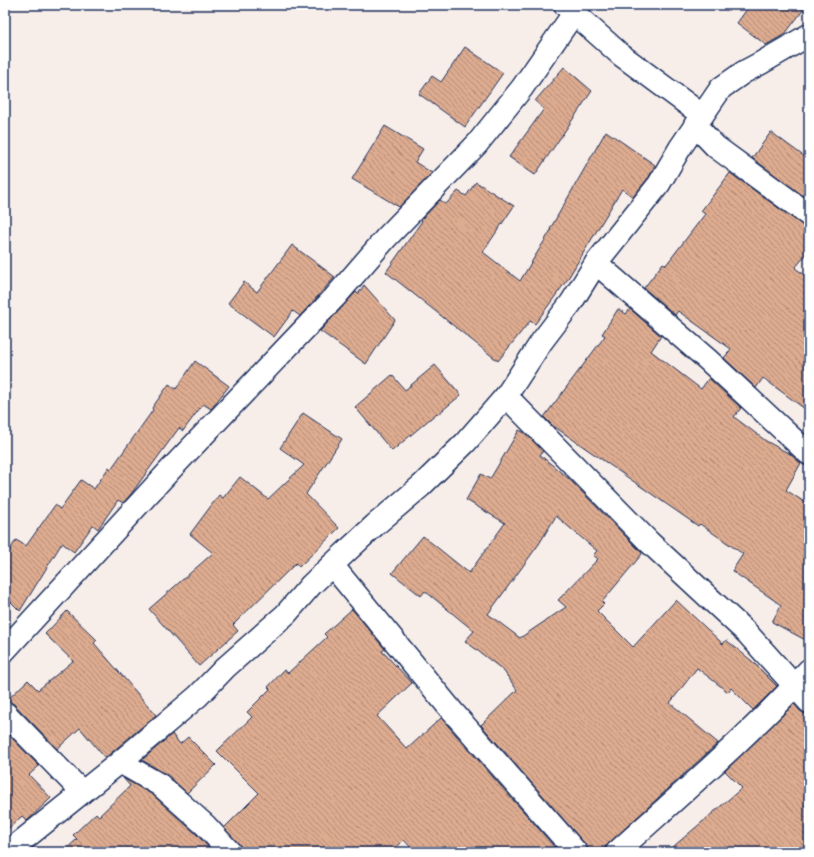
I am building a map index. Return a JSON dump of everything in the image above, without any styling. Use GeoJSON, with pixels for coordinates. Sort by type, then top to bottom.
{"type":"FeatureCollection","features":[{"type":"Feature","properties":{"kind":"street"},"geometry":{"type":"LineString","coordinates":[[5,650],[171,469],[335,297],[386,238],[477,144],[522,88],[570,9],[621,55],[702,116],[716,146],[809,215]]}},
{"type":"Feature","properties":{"kind":"street"},"geometry":{"type":"LineString","coordinates":[[8,852],[120,762],[198,696],[226,668],[286,614],[332,565],[375,525],[422,486],[466,443],[506,396],[542,341],[571,303],[596,263],[659,184],[680,148],[721,88],[744,72],[762,64],[809,35]]}},
{"type":"Feature","properties":{"kind":"street"},"geometry":{"type":"LineString","coordinates":[[596,263],[708,360],[809,454]]}},
{"type":"Feature","properties":{"kind":"street"},"geometry":{"type":"LineString","coordinates":[[506,396],[649,542],[747,633],[809,702]]}},
{"type":"Feature","properties":{"kind":"street"},"geometry":{"type":"LineString","coordinates":[[332,565],[452,711],[576,852]]}},
{"type":"Feature","properties":{"kind":"street"},"geometry":{"type":"LineString","coordinates":[[617,852],[709,769],[809,670]]}},
{"type":"Feature","properties":{"kind":"street"},"geometry":{"type":"LineString","coordinates":[[5,713],[82,792]]}},
{"type":"Feature","properties":{"kind":"street"},"geometry":{"type":"LineString","coordinates":[[120,762],[160,785],[205,825],[230,852]]}},
{"type":"Feature","properties":{"kind":"building"},"geometry":{"type":"Polygon","coordinates":[[[750,5],[807,5],[785,34],[766,45],[737,23],[750,5]]]}},
{"type":"Feature","properties":{"kind":"building"},"geometry":{"type":"Polygon","coordinates":[[[465,47],[503,73],[465,127],[419,94],[432,76],[441,82],[465,47]]]}},
{"type":"Feature","properties":{"kind":"building"},"geometry":{"type":"Polygon","coordinates":[[[564,67],[592,91],[535,175],[509,157],[544,109],[535,101],[564,67]]]}},
{"type":"Feature","properties":{"kind":"building"},"geometry":{"type":"Polygon","coordinates":[[[385,126],[423,149],[415,162],[432,173],[399,207],[352,179],[385,126]]]}},
{"type":"Feature","properties":{"kind":"building"},"geometry":{"type":"Polygon","coordinates":[[[606,131],[655,165],[649,177],[633,197],[622,189],[567,280],[535,324],[530,321],[498,361],[386,272],[422,221],[421,220],[440,200],[446,204],[458,191],[466,196],[476,182],[514,206],[483,252],[520,281],[551,230],[550,229],[606,131]]]}},
{"type":"Feature","properties":{"kind":"building"},"geometry":{"type":"Polygon","coordinates":[[[771,132],[809,160],[809,200],[752,158],[771,132]]]}},
{"type":"Feature","properties":{"kind":"building"},"geometry":{"type":"Polygon","coordinates":[[[730,173],[802,225],[809,227],[809,251],[795,268],[809,278],[809,412],[763,378],[756,388],[724,358],[731,349],[678,311],[675,315],[644,288],[663,263],[666,265],[705,214],[701,211],[730,173]]]}},
{"type":"Feature","properties":{"kind":"building"},"geometry":{"type":"Polygon","coordinates":[[[292,245],[335,277],[300,316],[293,311],[274,337],[228,303],[244,282],[257,292],[292,245]]]}},
{"type":"Feature","properties":{"kind":"building"},"geometry":{"type":"Polygon","coordinates":[[[364,285],[395,320],[366,364],[320,331],[356,292],[358,294],[364,285]]]}},
{"type":"Feature","properties":{"kind":"building"},"geometry":{"type":"Polygon","coordinates":[[[618,309],[626,314],[630,309],[661,336],[651,351],[701,389],[709,378],[741,408],[734,417],[766,441],[790,454],[801,463],[786,490],[809,505],[809,642],[772,622],[781,605],[732,571],[743,554],[700,524],[698,526],[552,425],[544,417],[605,336],[602,334],[618,309]]]}},
{"type":"Feature","properties":{"kind":"building"},"geometry":{"type":"Polygon","coordinates":[[[195,361],[229,386],[211,409],[203,404],[183,431],[179,428],[131,494],[123,503],[118,500],[98,529],[93,525],[74,552],[62,543],[20,611],[5,596],[5,558],[16,540],[26,546],[55,505],[60,509],[81,480],[94,489],[109,467],[111,469],[153,410],[152,408],[169,384],[176,389],[195,361]]]}},
{"type":"Feature","properties":{"kind":"building"},"geometry":{"type":"Polygon","coordinates":[[[435,365],[461,395],[392,451],[355,407],[392,375],[405,390],[435,365]]]}},
{"type":"Feature","properties":{"kind":"building"},"geometry":{"type":"Polygon","coordinates":[[[303,413],[342,439],[306,494],[339,528],[299,567],[296,563],[233,625],[238,631],[199,666],[149,609],[213,553],[190,534],[219,495],[223,498],[240,477],[268,499],[304,465],[280,448],[303,413]]]}},
{"type":"Feature","properties":{"kind":"building"},"geometry":{"type":"Polygon","coordinates":[[[519,430],[525,433],[543,451],[540,455],[569,479],[642,554],[602,602],[604,604],[597,611],[633,647],[676,600],[723,644],[726,640],[752,661],[777,686],[753,710],[731,688],[728,692],[697,668],[670,703],[718,743],[600,852],[588,852],[585,844],[481,725],[517,690],[503,670],[465,641],[474,631],[425,591],[421,596],[392,573],[423,536],[469,573],[505,523],[466,500],[481,474],[490,479],[519,430]],[[556,516],[539,544],[488,614],[520,638],[566,607],[558,600],[598,559],[593,555],[597,551],[556,516]]]}},
{"type":"Feature","properties":{"kind":"building"},"geometry":{"type":"Polygon","coordinates":[[[352,609],[385,649],[382,651],[412,683],[377,716],[407,749],[441,718],[559,852],[415,852],[404,840],[392,852],[242,852],[239,844],[224,828],[259,793],[217,751],[252,717],[247,712],[270,689],[268,687],[284,670],[288,673],[327,637],[324,634],[352,609]]]}},
{"type":"Feature","properties":{"kind":"building"},"geometry":{"type":"Polygon","coordinates":[[[67,611],[97,640],[94,643],[156,715],[105,758],[80,728],[57,749],[14,704],[6,701],[28,680],[38,690],[73,661],[45,634],[67,611]]]}},
{"type":"Feature","properties":{"kind":"building"},"geometry":{"type":"Polygon","coordinates":[[[794,704],[800,711],[809,716],[809,852],[667,852],[742,788],[725,771],[794,704]]]}},
{"type":"Feature","properties":{"kind":"building"},"geometry":{"type":"Polygon","coordinates":[[[5,731],[39,766],[29,775],[51,798],[27,821],[22,816],[5,832],[5,731]]]}},
{"type":"Feature","properties":{"kind":"building"},"geometry":{"type":"Polygon","coordinates":[[[172,734],[180,744],[188,737],[216,765],[187,793],[166,774],[142,760],[172,734]]]}},
{"type":"Feature","properties":{"kind":"building"},"geometry":{"type":"Polygon","coordinates":[[[123,778],[153,795],[196,834],[213,852],[63,852],[77,839],[73,835],[96,813],[99,816],[130,786],[123,778]]]}}]}
